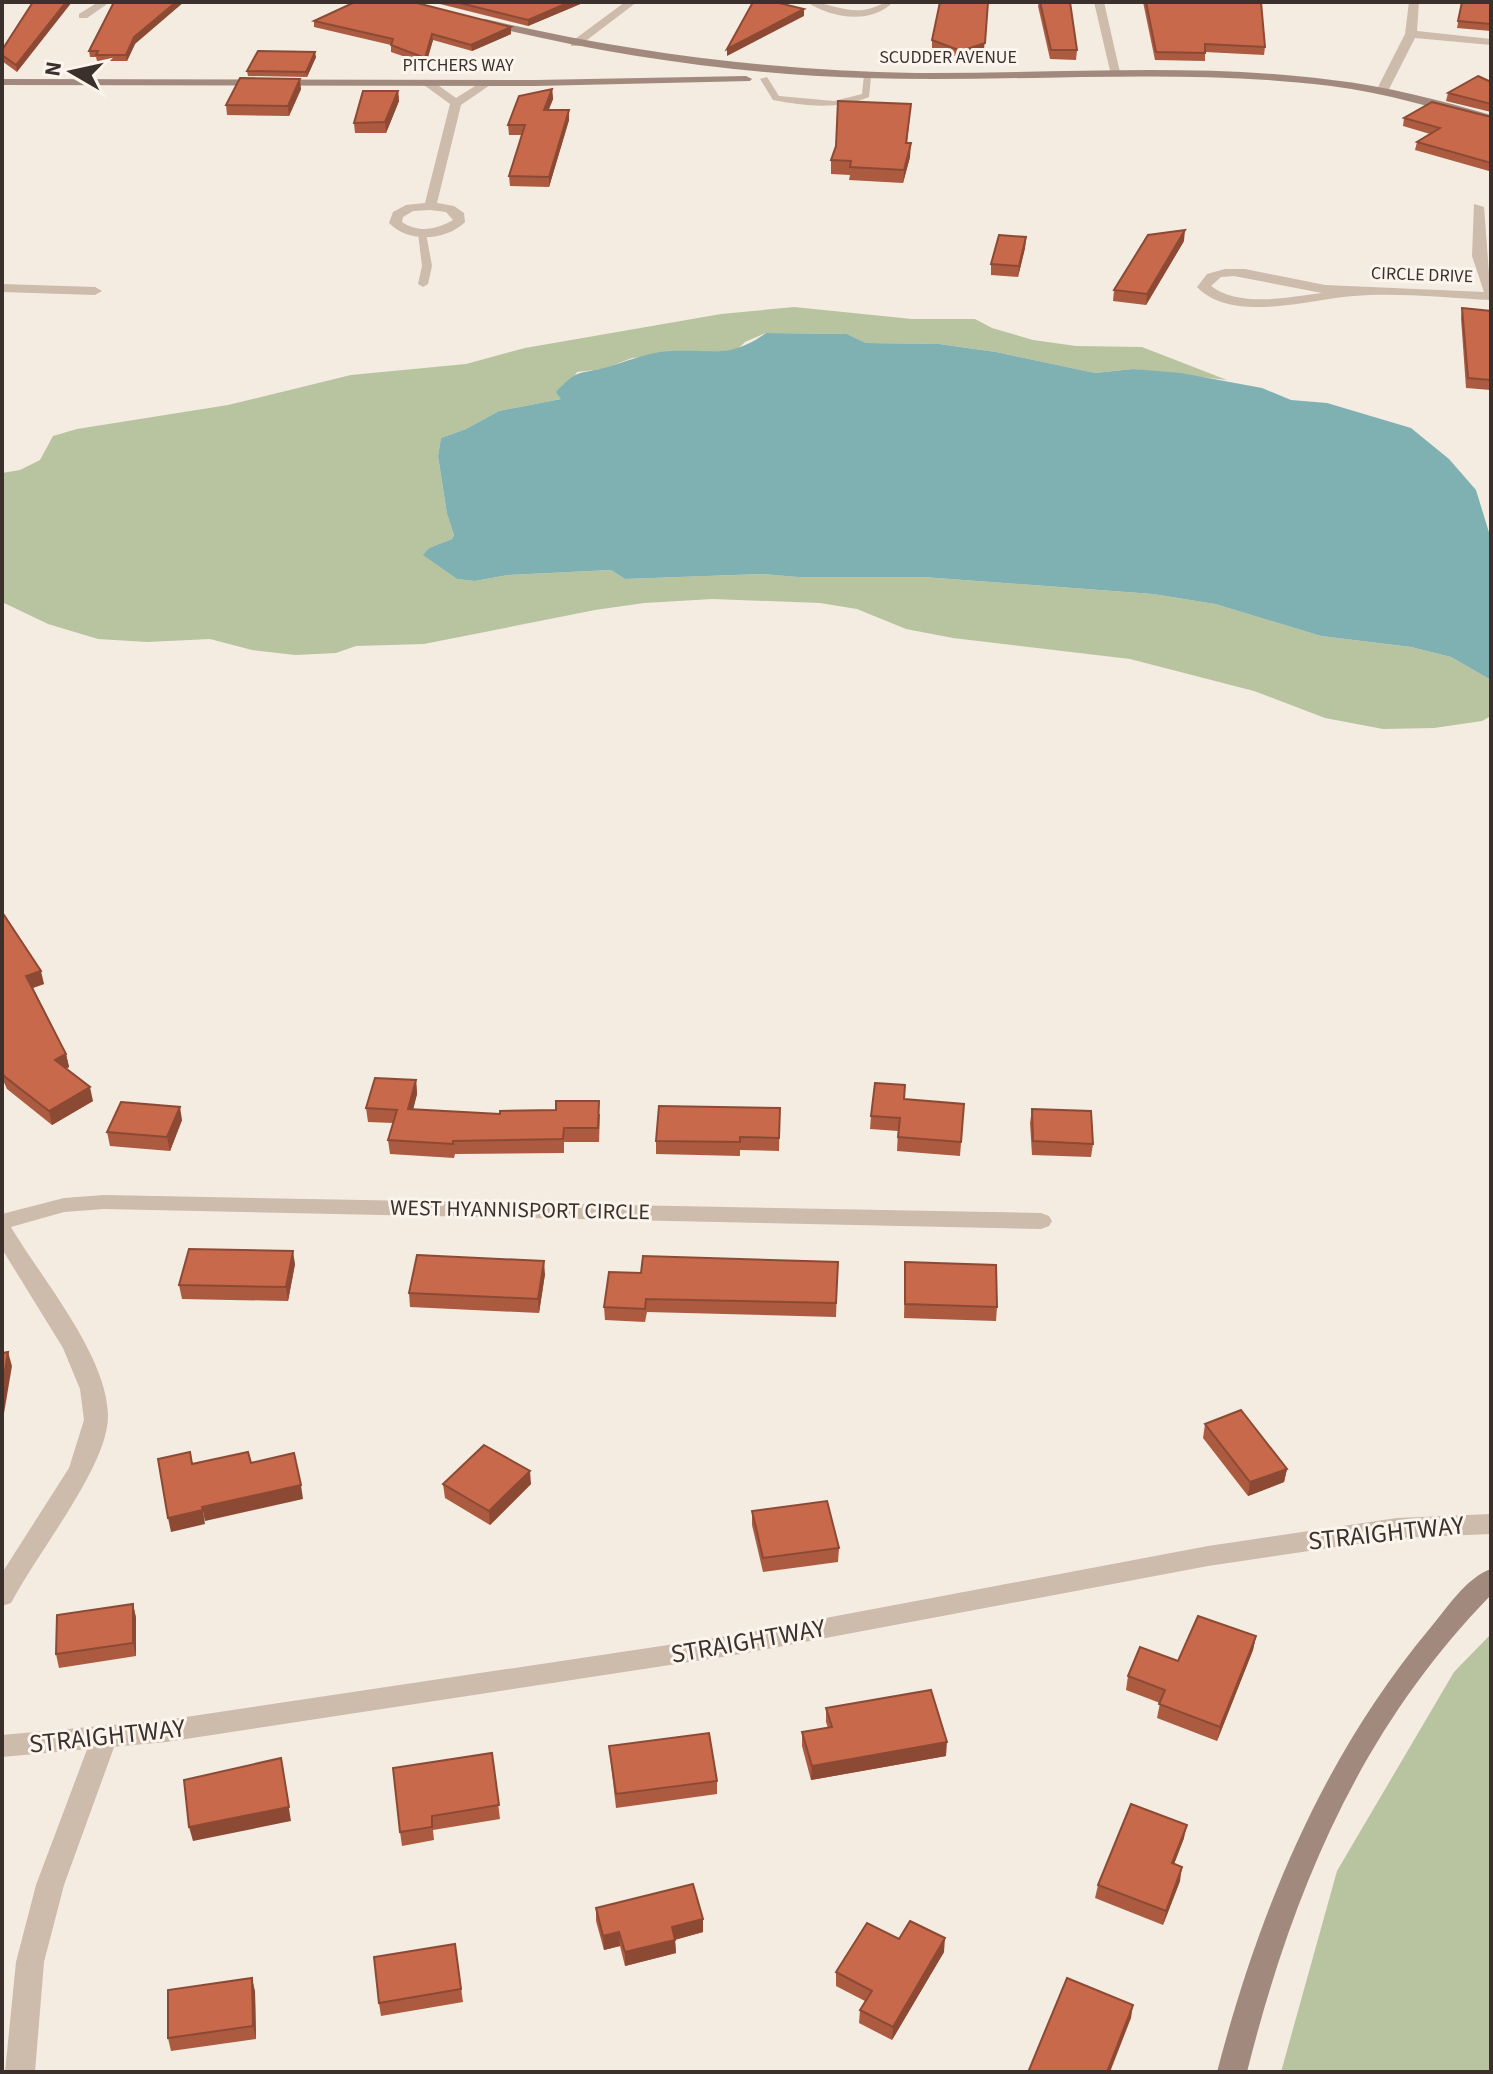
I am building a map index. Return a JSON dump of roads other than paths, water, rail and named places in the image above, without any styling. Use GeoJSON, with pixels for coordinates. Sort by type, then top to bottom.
{"type":"FeatureCollection","features":[{"type":"Feature","properties":{"kind":"main road","name":"SCUDDER AVENUE"},"geometry":{"type":"LineString","coordinates":[[474,19],[575,44],[765,70],[913,76],[1251,76],[1382,91],[1491,119]]}},
{"type":"Feature","properties":{"kind":"main road"},"geometry":{"type":"LineString","coordinates":[[627,82],[643,67],[639,55]]}},
{"type":"Feature","properties":{"kind":"main road"},"geometry":{"type":"LineString","coordinates":[[666,81],[675,60]]}},
{"type":"Feature","properties":{"kind":"main road","name":"PITCHERS WAY"},"geometry":{"type":"LineString","coordinates":[[2,82],[487,83],[913,76]]}},
{"type":"Feature","properties":{"kind":"main road"},"geometry":{"type":"LineString","coordinates":[[1232,2072],[1272,1932],[1310,1842],[1352,1764],[1426,1648],[1491,1579]]}},
{"type":"Feature","properties":{"kind":"street"},"geometry":{"type":"LineString","coordinates":[[83,16],[105,2]]}},
{"type":"Feature","properties":{"kind":"street"},"geometry":{"type":"LineString","coordinates":[[575,44],[632,2]]}},
{"type":"Feature","properties":{"kind":"street"},"geometry":{"type":"LineString","coordinates":[[812,2],[858,15],[872,14],[888,2]]}},
{"type":"Feature","properties":{"kind":"street"},"geometry":{"type":"LineString","coordinates":[[1099,2],[1117,75]]}},
{"type":"Feature","properties":{"kind":"street"},"geometry":{"type":"LineString","coordinates":[[1382,91],[1411,34],[1414,2]]}},
{"type":"Feature","properties":{"kind":"street"},"geometry":{"type":"LineString","coordinates":[[1411,34],[1491,42]]}},
{"type":"Feature","properties":{"kind":"street"},"geometry":{"type":"LineString","coordinates":[[428,83],[456,103]]}},
{"type":"Feature","properties":{"kind":"street"},"geometry":{"type":"LineString","coordinates":[[430,206],[456,103],[487,83]]}},
{"type":"Feature","properties":{"kind":"street"},"geometry":{"type":"LineString","coordinates":[[430,206],[455,211],[460,219],[446,230],[422,233],[401,228],[395,223],[395,218],[410,208],[430,206]]}},
{"type":"Feature","properties":{"kind":"street","name":"CIRCLE DRIVE"},"geometry":{"type":"LineString","coordinates":[[1352,292],[1239,302],[1214,296],[1204,287],[1206,280],[1213,276],[1240,272],[1300,286],[1352,292],[1491,295],[1479,256],[1478,207]]}},
{"type":"Feature","properties":{"kind":"street"},"geometry":{"type":"LineString","coordinates":[[2,288],[95,291]]}},
{"type":"Feature","properties":{"kind":"street","name":"WEST HYANNISPORT CIRCLE"},"geometry":{"type":"LineString","coordinates":[[2,1222],[64,1205],[104,1202],[1041,1221]]}},
{"type":"Feature","properties":{"kind":"street"},"geometry":{"type":"LineString","coordinates":[[2,1230],[11,1264],[69,1338],[94,1400],[96,1419],[90,1446],[79,1471],[2,1596]]}},
{"type":"Feature","properties":{"kind":"street","name":"STRAIGHTWAY"},"geometry":{"type":"LineString","coordinates":[[2,1746],[104,1739],[735,1645],[1208,1556],[1397,1528],[1449,1523],[1491,1524]]}},
{"type":"Feature","properties":{"kind":"street"},"geometry":{"type":"LineString","coordinates":[[20,2072],[30,1962],[50,1885],[104,1739]]}},
{"type":"Feature","properties":{"kind":"lane"},"geometry":{"type":"LineString","coordinates":[[764,79],[776,98],[800,102],[855,101],[866,95],[867,77]]}},
{"type":"Feature","properties":{"kind":"lane"},"geometry":{"type":"LineString","coordinates":[[422,233],[427,266],[423,284]]}},
{"type":"Feature","properties":{"kind":"water"},"geometry":{"type":"Polygon","coordinates":[[[766,333],[847,334],[866,343],[939,344],[996,352],[1095,373],[1133,369],[1181,373],[1262,388],[1291,400],[1327,403],[1411,428],[1449,459],[1476,490],[1491,539],[1491,680],[1451,657],[1411,647],[1321,636],[1215,604],[1153,594],[923,577],[761,574],[625,579],[611,570],[508,575],[475,581],[457,579],[423,555],[429,548],[452,539],[454,535],[447,514],[438,456],[441,438],[499,411],[561,399],[556,392],[578,374],[662,352],[731,350],[766,333]]]}}]}
